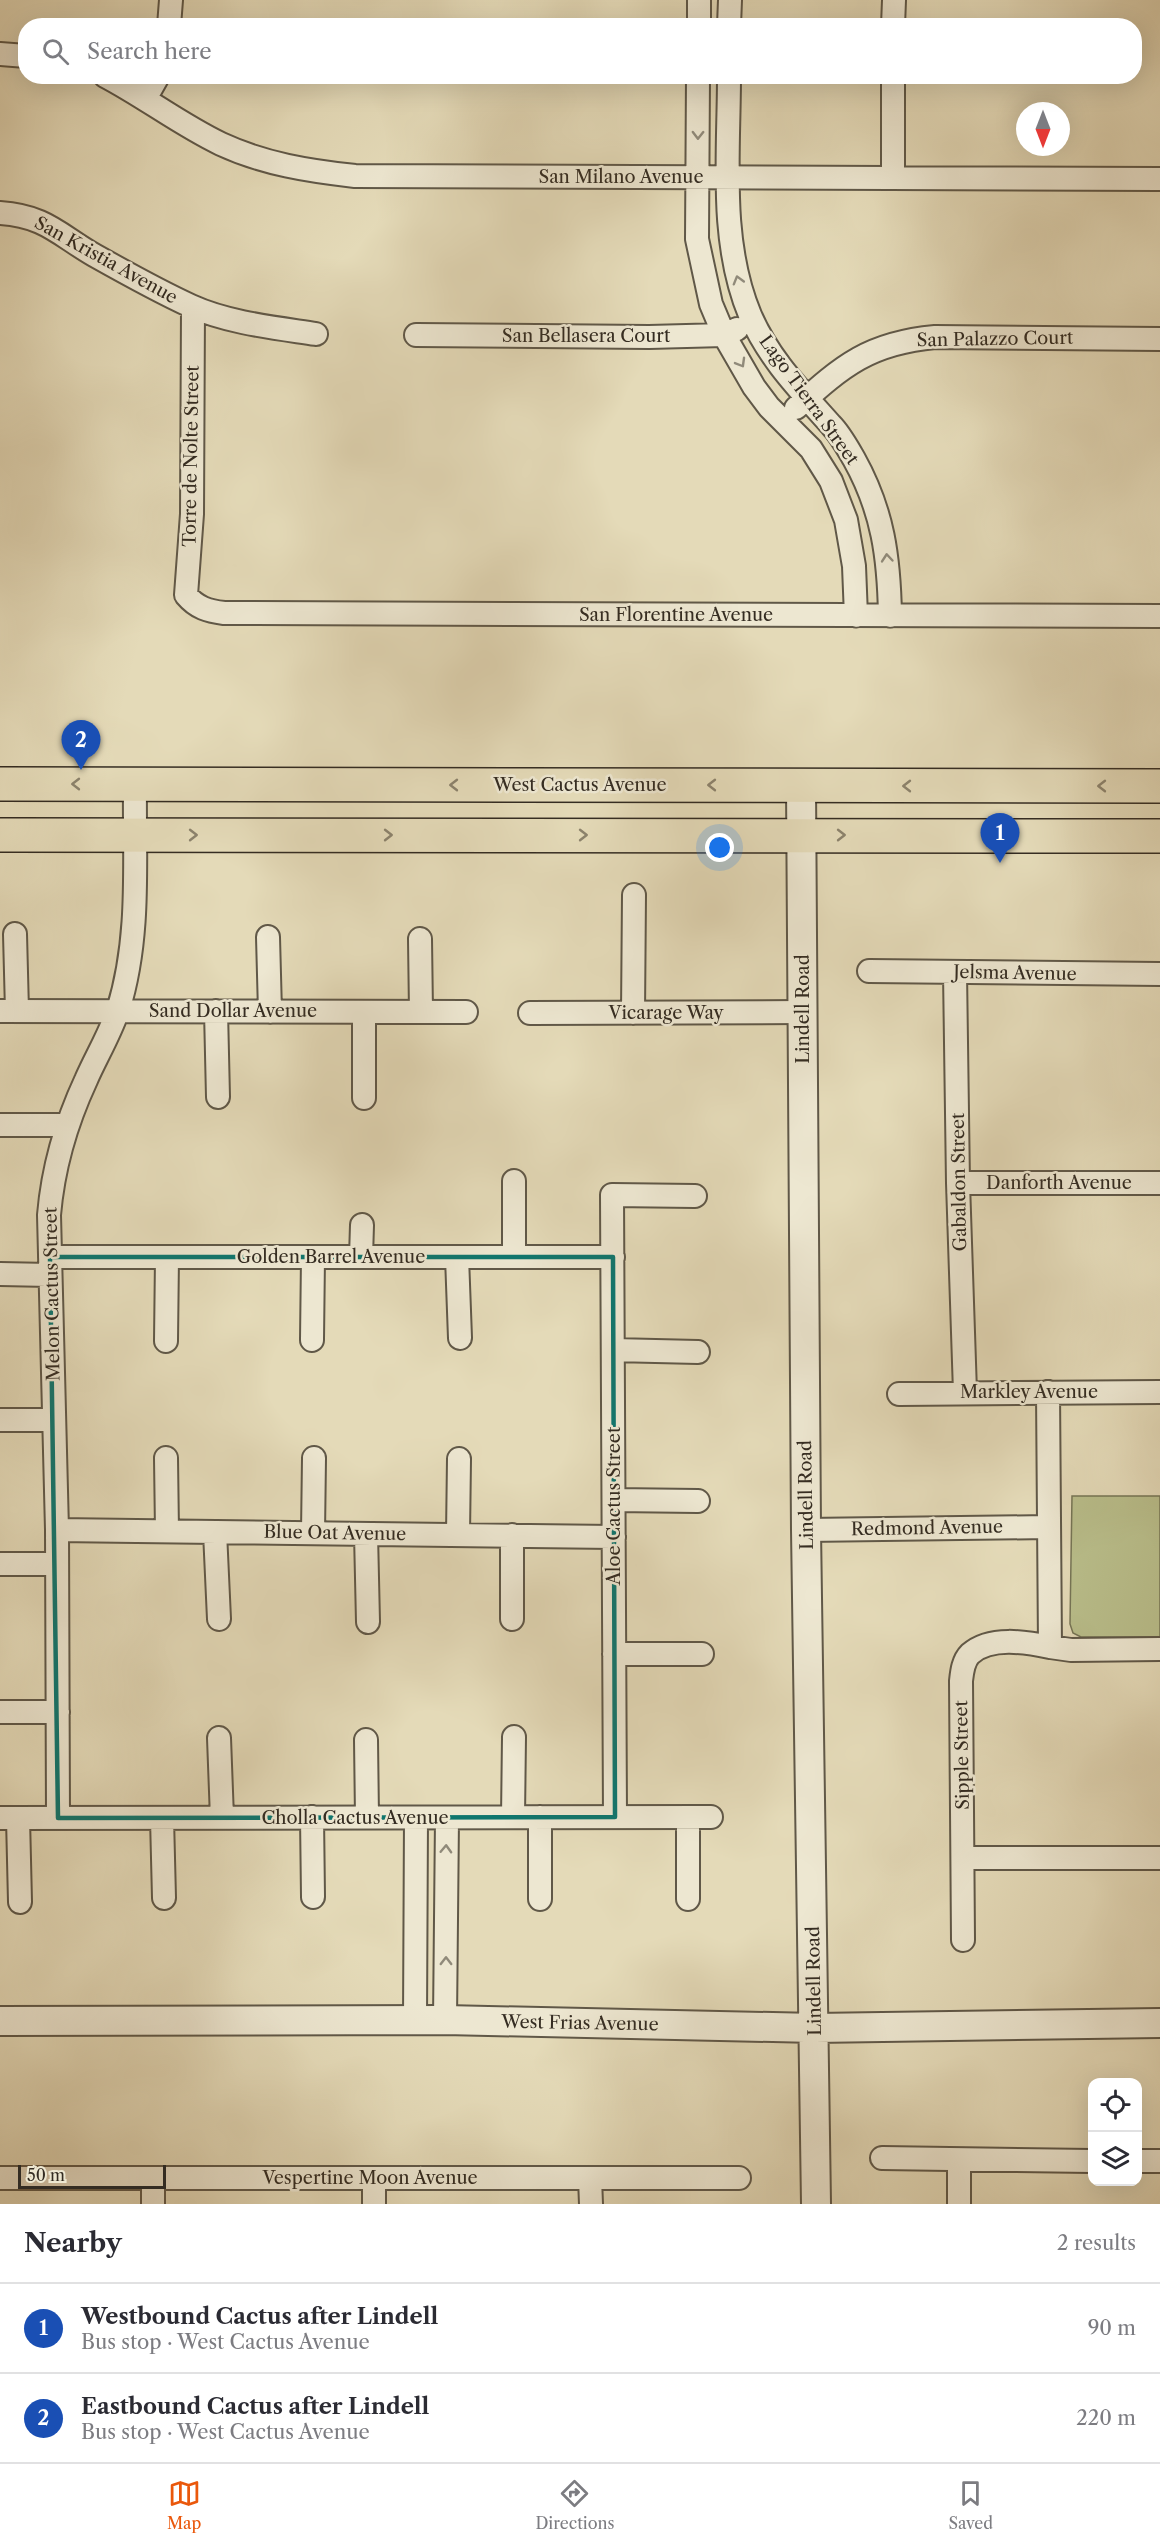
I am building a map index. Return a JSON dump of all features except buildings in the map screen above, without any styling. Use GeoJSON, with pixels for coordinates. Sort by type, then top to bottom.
{"type":"FeatureCollection","features":[{"type":"Feature","properties":{"kind":"main road","name":"West Cactus Avenue"},"geometry":{"type":"LineString","coordinates":[[0,784],[1160,786]]}},
{"type":"Feature","properties":{"kind":"main road"},"geometry":{"type":"LineString","coordinates":[[0,835],[1160,836]]}},
{"type":"Feature","properties":{"kind":"street"},"geometry":{"type":"LineString","coordinates":[[170,18],[171,0]]}},
{"type":"Feature","properties":{"kind":"street"},"geometry":{"type":"LineString","coordinates":[[699,0],[699,18]]}},
{"type":"Feature","properties":{"kind":"street"},"geometry":{"type":"LineString","coordinates":[[729,18],[730,0]]}},
{"type":"Feature","properties":{"kind":"street"},"geometry":{"type":"LineString","coordinates":[[893,18],[894,0]]}},
{"type":"Feature","properties":{"kind":"street"},"geometry":{"type":"LineString","coordinates":[[0,54],[18,55]]}},
{"type":"Feature","properties":{"kind":"street","name":"San Milano Avenue"},"geometry":{"type":"LineString","coordinates":[[119,84],[220,144],[259,159],[320,172],[355,176],[1160,179]]}},
{"type":"Feature","properties":{"kind":"street"},"geometry":{"type":"LineString","coordinates":[[145,99],[153,84]]}},
{"type":"Feature","properties":{"kind":"street","name":"Lago Tierra Street"},"geometry":{"type":"LineString","coordinates":[[698,84],[697,239],[711,304],[724,335],[754,387],[816,457],[831,482],[846,520],[854,566],[856,616]]}},
{"type":"Feature","properties":{"kind":"street","name":"Lago Tierra Street"},"geometry":{"type":"LineString","coordinates":[[729,84],[730,242],[736,277],[753,321],[780,367],[806,399],[833,426],[864,477],[879,512],[886,548],[890,616]]}},
{"type":"Feature","properties":{"kind":"street"},"geometry":{"type":"LineString","coordinates":[[893,84],[893,178]]}},
{"type":"Feature","properties":{"kind":"street","name":"San Kristia Avenue"},"geometry":{"type":"LineString","coordinates":[[0,213],[17,214],[42,221],[92,254],[193,307],[276,328],[316,334]]}},
{"type":"Feature","properties":{"kind":"street","name":"Torre de Nolte Street"},"geometry":{"type":"LineString","coordinates":[[193,307],[192,514],[186,595],[194,603]]}},
{"type":"Feature","properties":{"kind":"street","name":"San Bellasera Court"},"geometry":{"type":"LineString","coordinates":[[416,335],[649,337],[724,335],[753,321]]}},
{"type":"Feature","properties":{"kind":"street","name":"San Palazzo Court"},"geometry":{"type":"LineString","coordinates":[[783,419],[837,370],[885,345],[935,337],[1160,339]]}},
{"type":"Feature","properties":{"kind":"street","name":"San Florentine Avenue"},"geometry":{"type":"LineString","coordinates":[[194,603],[206,610],[224,613],[1160,616]]}},
{"type":"Feature","properties":{"kind":"street","name":"Melon Cactus Street"},"geometry":{"type":"LineString","coordinates":[[58,1818],[57,1530],[49,1215],[52,1179],[68,1125],[118,1011],[133,939],[135,784]]}},
{"type":"Feature","properties":{"kind":"street","name":"Lindell Road"},"geometry":{"type":"LineString","coordinates":[[801,786],[806,1530],[816,2204]]}},
{"type":"Feature","properties":{"kind":"street"},"geometry":{"type":"LineString","coordinates":[[633,1013],[634,895]]}},
{"type":"Feature","properties":{"kind":"street"},"geometry":{"type":"LineString","coordinates":[[8,1011],[15,934]]}},
{"type":"Feature","properties":{"kind":"street"},"geometry":{"type":"LineString","coordinates":[[268,937],[270,1012]]}},
{"type":"Feature","properties":{"kind":"street"},"geometry":{"type":"LineString","coordinates":[[420,939],[421,1012]]}},
{"type":"Feature","properties":{"kind":"street","name":"Jelsma Avenue"},"geometry":{"type":"LineString","coordinates":[[869,971],[1160,974]]}},
{"type":"Feature","properties":{"kind":"street","name":"Gabaldon Street"},"geometry":{"type":"LineString","coordinates":[[955,972],[958,1183],[965,1392]]}},
{"type":"Feature","properties":{"kind":"street","name":"Sand Dollar Avenue"},"geometry":{"type":"LineString","coordinates":[[8,1011],[466,1012]]}},
{"type":"Feature","properties":{"kind":"street"},"geometry":{"type":"LineString","coordinates":[[216,1011],[218,1097]]}},
{"type":"Feature","properties":{"kind":"street"},"geometry":{"type":"LineString","coordinates":[[364,1012],[364,1098]]}},
{"type":"Feature","properties":{"kind":"street","name":"Vicarage Way"},"geometry":{"type":"LineString","coordinates":[[530,1013],[803,1012]]}},
{"type":"Feature","properties":{"kind":"street"},"geometry":{"type":"LineString","coordinates":[[0,1125],[68,1125]]}},
{"type":"Feature","properties":{"kind":"street"},"geometry":{"type":"LineString","coordinates":[[514,1181],[514,1257]]}},
{"type":"Feature","properties":{"kind":"street","name":"Danforth Avenue"},"geometry":{"type":"LineString","coordinates":[[958,1183],[1160,1183]]}},
{"type":"Feature","properties":{"kind":"street","name":"Aloe Cactus Street"},"geometry":{"type":"LineString","coordinates":[[615,1817],[612,1195],[695,1196]]}},
{"type":"Feature","properties":{"kind":"street"},"geometry":{"type":"LineString","coordinates":[[361,1257],[362,1225]]}},
{"type":"Feature","properties":{"kind":"street"},"geometry":{"type":"LineString","coordinates":[[166,1341],[167,1257]]}},
{"type":"Feature","properties":{"kind":"street","name":"Golden Barrel Avenue"},"geometry":{"type":"LineString","coordinates":[[0,1274],[50,1266],[167,1257],[613,1257]]}},
{"type":"Feature","properties":{"kind":"street"},"geometry":{"type":"LineString","coordinates":[[312,1340],[313,1257]]}},
{"type":"Feature","properties":{"kind":"street"},"geometry":{"type":"LineString","coordinates":[[457,1257],[460,1338]]}},
{"type":"Feature","properties":{"kind":"street"},"geometry":{"type":"LineString","coordinates":[[613,1350],[698,1352]]}},
{"type":"Feature","properties":{"kind":"street"},"geometry":{"type":"LineString","coordinates":[[1048,1392],[1050,1647]]}},
{"type":"Feature","properties":{"kind":"street","name":"Markley Avenue"},"geometry":{"type":"LineString","coordinates":[[899,1394],[1160,1392]]}},
{"type":"Feature","properties":{"kind":"street"},"geometry":{"type":"LineString","coordinates":[[0,1420],[54,1420]]}},
{"type":"Feature","properties":{"kind":"street"},"geometry":{"type":"LineString","coordinates":[[166,1458],[166,1532]]}},
{"type":"Feature","properties":{"kind":"street"},"geometry":{"type":"LineString","coordinates":[[313,1533],[315,1458]]}},
{"type":"Feature","properties":{"kind":"street"},"geometry":{"type":"LineString","coordinates":[[458,1535],[459,1459]]}},
{"type":"Feature","properties":{"kind":"street"},"geometry":{"type":"LineString","coordinates":[[614,1500],[698,1501]]}},
{"type":"Feature","properties":{"kind":"street","name":"Redmond Avenue"},"geometry":{"type":"LineString","coordinates":[[806,1530],[1048,1527]]}},
{"type":"Feature","properties":{"kind":"street","name":"Blue Oat Avenue"},"geometry":{"type":"LineString","coordinates":[[57,1530],[614,1537]]}},
{"type":"Feature","properties":{"kind":"street"},"geometry":{"type":"LineString","coordinates":[[215,1532],[219,1619]]}},
{"type":"Feature","properties":{"kind":"street"},"geometry":{"type":"LineString","coordinates":[[366,1534],[368,1622]]}},
{"type":"Feature","properties":{"kind":"street"},"geometry":{"type":"LineString","coordinates":[[512,1535],[512,1619]]}},
{"type":"Feature","properties":{"kind":"street"},"geometry":{"type":"LineString","coordinates":[[0,1564],[57,1564]]}},
{"type":"Feature","properties":{"kind":"street","name":"Sipple Street"},"geometry":{"type":"LineString","coordinates":[[963,1940],[961,1681],[963,1666],[970,1654],[997,1643],[1028,1642],[1071,1650],[1160,1649]]}},
{"type":"Feature","properties":{"kind":"street"},"geometry":{"type":"LineString","coordinates":[[614,1654],[702,1654]]}},
{"type":"Feature","properties":{"kind":"street"},"geometry":{"type":"LineString","coordinates":[[0,1712],[58,1712]]}},
{"type":"Feature","properties":{"kind":"street"},"geometry":{"type":"LineString","coordinates":[[513,1817],[514,1737]]}},
{"type":"Feature","properties":{"kind":"street"},"geometry":{"type":"LineString","coordinates":[[219,1738],[222,1818]]}},
{"type":"Feature","properties":{"kind":"street"},"geometry":{"type":"LineString","coordinates":[[366,1740],[367,1817]]}},
{"type":"Feature","properties":{"kind":"street"},"geometry":{"type":"LineString","coordinates":[[312,1817],[313,1897]]}},
{"type":"Feature","properties":{"kind":"street"},"geometry":{"type":"LineString","coordinates":[[540,1817],[540,1899]]}},
{"type":"Feature","properties":{"kind":"street"},"geometry":{"type":"LineString","coordinates":[[688,1817],[688,1899]]}},
{"type":"Feature","properties":{"kind":"street","name":"Cholla Cactus Avenue"},"geometry":{"type":"LineString","coordinates":[[9,1818],[711,1817]]}},
{"type":"Feature","properties":{"kind":"street"},"geometry":{"type":"LineString","coordinates":[[9,1818],[20,1902]]}},
{"type":"Feature","properties":{"kind":"street"},"geometry":{"type":"LineString","coordinates":[[162,1818],[164,1898]]}},
{"type":"Feature","properties":{"kind":"street"},"geometry":{"type":"LineString","coordinates":[[415,2020],[416,1818]]}},
{"type":"Feature","properties":{"kind":"street"},"geometry":{"type":"LineString","coordinates":[[445,2020],[447,1818]]}},
{"type":"Feature","properties":{"kind":"street"},"geometry":{"type":"LineString","coordinates":[[963,1858],[1160,1857]]}},
{"type":"Feature","properties":{"kind":"street","name":"West Frias Avenue"},"geometry":{"type":"LineString","coordinates":[[0,2021],[445,2020],[815,2028],[1160,2023]]}},
{"type":"Feature","properties":{"kind":"street"},"geometry":{"type":"LineString","coordinates":[[882,2158],[1088,2160]]}},
{"type":"Feature","properties":{"kind":"street"},"geometry":{"type":"LineString","coordinates":[[959,2160],[959,2204]]}},
{"type":"Feature","properties":{"kind":"street"},"geometry":{"type":"LineString","coordinates":[[1142,2161],[1160,2161]]}},
{"type":"Feature","properties":{"kind":"street","name":"Vespertine Moon Avenue"},"geometry":{"type":"LineString","coordinates":[[0,2178],[739,2178]]}},
{"type":"Feature","properties":{"kind":"street"},"geometry":{"type":"LineString","coordinates":[[153,2178],[153,2204]]}},
{"type":"Feature","properties":{"kind":"street"},"geometry":{"type":"LineString","coordinates":[[374,2178],[374,2204]]}},
{"type":"Feature","properties":{"kind":"street"},"geometry":{"type":"LineString","coordinates":[[590,2178],[591,2204]]}},
{"type":"Feature","properties":{"kind":"highlighted area"},"geometry":{"type":"Polygon","coordinates":[[[50,1257],[613,1257],[615,1817],[58,1818],[50,1257]]]}},
{"type":"Feature","properties":{"kind":"green space"},"geometry":{"type":"Polygon","coordinates":[[[1072,1496],[1160,1496],[1160,1637],[1081,1637],[1073,1633],[1070,1624],[1072,1496]]]}},
{"type":"Feature","properties":{"kind":"place","name":"Eastbound Cactus after Lindell"},"geometry":{"type":"Point","coordinates":[81,770]}},
{"type":"Feature","properties":{"kind":"place","name":"Westbound Cactus after Lindell"},"geometry":{"type":"Point","coordinates":[1000,863]}}]}
